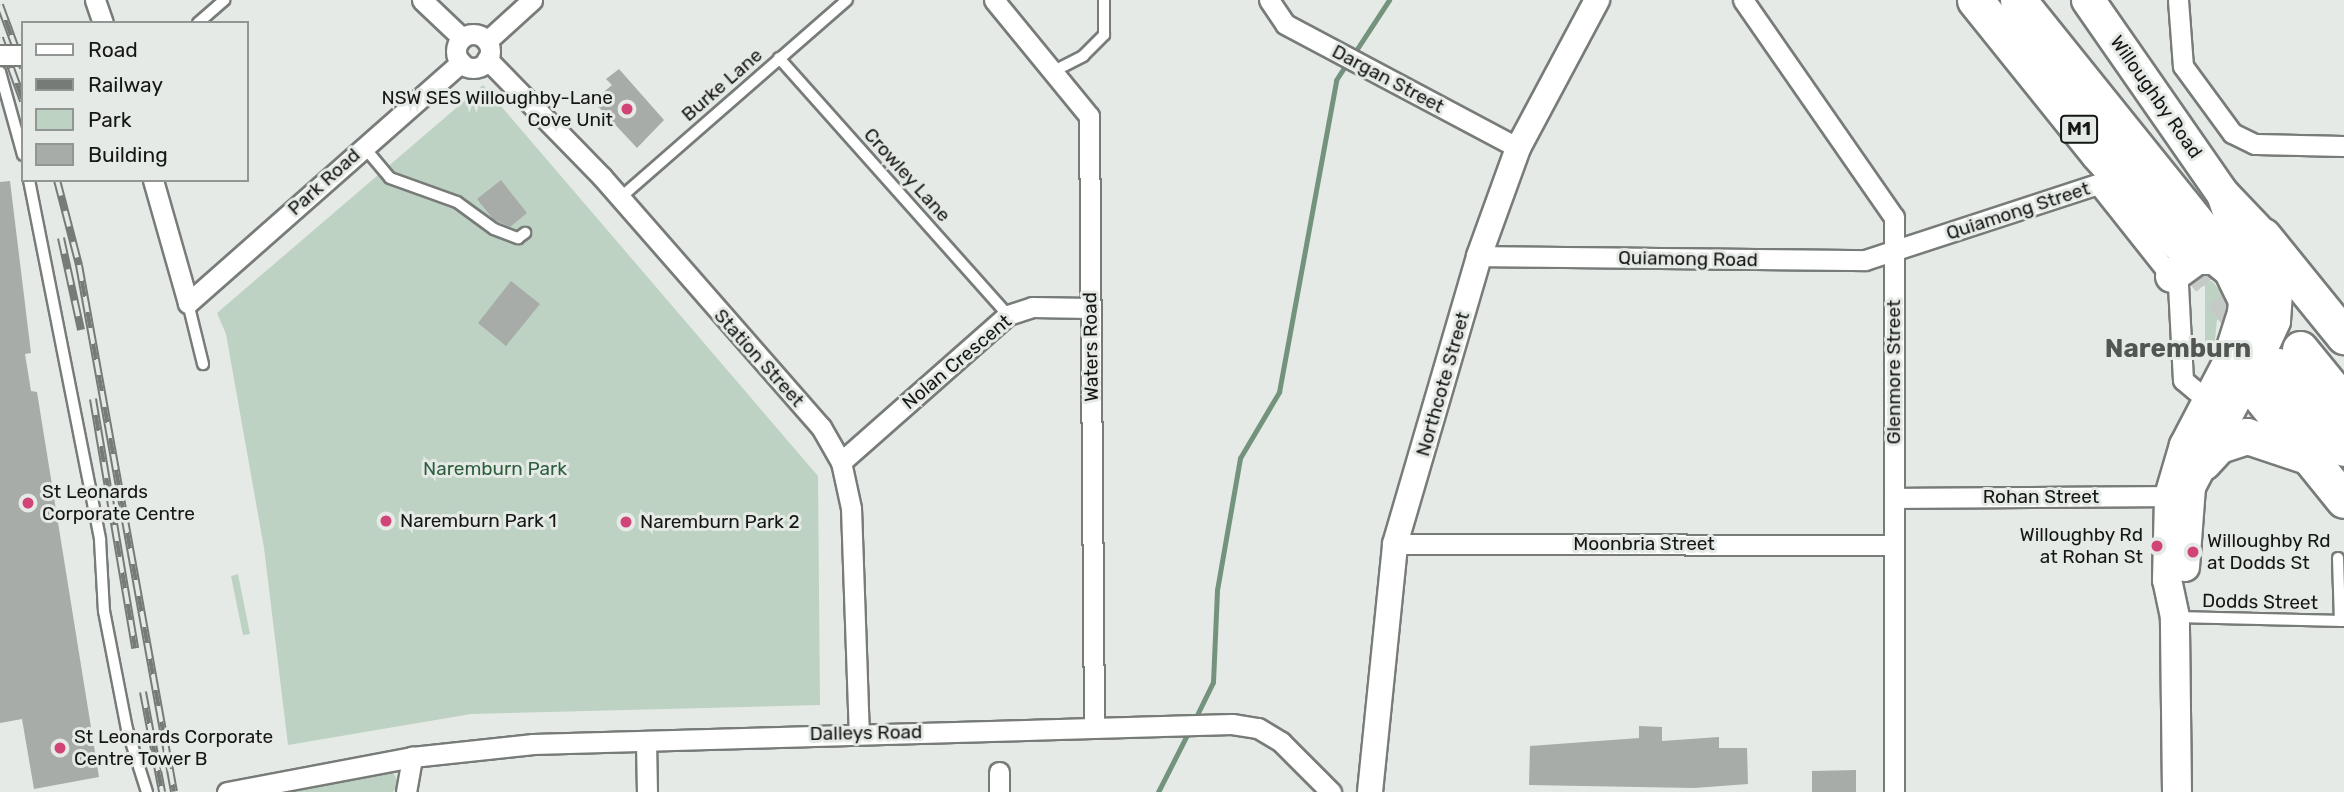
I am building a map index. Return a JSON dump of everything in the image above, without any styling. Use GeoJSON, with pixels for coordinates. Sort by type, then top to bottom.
{"type":"FeatureCollection","features":[{"type":"Feature","properties":{"kind":"highway","name":"M1"},"geometry":{"type":"LineString","coordinates":[[1975,0],[2098,153],[2190,255]]}},
{"type":"Feature","properties":{"kind":"highway","name":"M1"},"geometry":{"type":"LineString","coordinates":[[2018,0],[2190,255]]}},
{"type":"Feature","properties":{"kind":"highway"},"geometry":{"type":"LineString","coordinates":[[2263,236],[2344,336]]}},
{"type":"Feature","properties":{"kind":"highway"},"geometry":{"type":"LineString","coordinates":[[2264,363],[2344,403]]}},
{"type":"Feature","properties":{"kind":"highway"},"geometry":{"type":"LineString","coordinates":[[2264,363],[2344,448]]}},
{"type":"Feature","properties":{"kind":"highway"},"geometry":{"type":"LineString","coordinates":[[2264,363],[2308,457],[2344,500]]}},
{"type":"Feature","properties":{"kind":"highway"},"geometry":{"type":"LineString","coordinates":[[2203,462],[2219,445],[2247,436],[2308,457]]}},
{"type":"Feature","properties":{"kind":"main road","name":"Willoughby Road"},"geometry":{"type":"LineString","coordinates":[[2088,0],[2223,194],[2263,236],[2275,260],[2276,304],[2264,363],[2179,497]]}},
{"type":"Feature","properties":{"kind":"main road","name":"Willoughby Road"},"geometry":{"type":"LineString","coordinates":[[2223,194],[2245,260],[2246,303],[2264,363]]}},
{"type":"Feature","properties":{"kind":"main road"},"geometry":{"type":"LineString","coordinates":[[2190,255],[2197,258],[2215,258],[2230,270],[2246,303]]}},
{"type":"Feature","properties":{"kind":"main road","name":"Willoughby Road"},"geometry":{"type":"LineString","coordinates":[[2177,792],[2175,617],[2167,580],[2179,497],[2176,463],[2207,400],[2264,363]]}},
{"type":"Feature","properties":{"kind":"street"},"geometry":{"type":"LineString","coordinates":[[95,0],[102,21]]}},
{"type":"Feature","properties":{"kind":"street"},"geometry":{"type":"LineString","coordinates":[[422,0],[462,38]]}},
{"type":"Feature","properties":{"kind":"street"},"geometry":{"type":"LineString","coordinates":[[487,50],[476,34],[462,38],[456,49],[461,62],[476,67],[487,50],[532,0]]}},
{"type":"Feature","properties":{"kind":"street","name":"Waters Road"},"geometry":{"type":"LineString","coordinates":[[994,0],[1089,116],[1094,728]]}},
{"type":"Feature","properties":{"kind":"street","name":"Dargan Street"},"geometry":{"type":"LineString","coordinates":[[1269,0],[1285,24],[1518,148]]}},
{"type":"Feature","properties":{"kind":"street","name":"Northcote Street"},"geometry":{"type":"LineString","coordinates":[[1370,792],[1395,544],[1479,256],[1518,148],[1597,0]]}},
{"type":"Feature","properties":{"kind":"street","name":"Glenmore Street"},"geometry":{"type":"LineString","coordinates":[[1743,0],[1894,218],[1894,792]]}},
{"type":"Feature","properties":{"kind":"street"},"geometry":{"type":"LineString","coordinates":[[2178,0],[2180,46],[2192,83],[2232,134],[2255,144],[2344,146]]}},
{"type":"Feature","properties":{"kind":"street","name":"Station Street"},"geometry":{"type":"LineString","coordinates":[[487,50],[821,427],[841,461],[851,508],[859,732]]}},
{"type":"Feature","properties":{"kind":"street"},"geometry":{"type":"LineString","coordinates":[[0,55],[21,55]]}},
{"type":"Feature","properties":{"kind":"street","name":"Park Road"},"geometry":{"type":"LineString","coordinates":[[188,303],[461,62]]}},
{"type":"Feature","properties":{"kind":"street"},"geometry":{"type":"LineString","coordinates":[[154,182],[188,303]]}},
{"type":"Feature","properties":{"kind":"street","name":"Quiamong Street"},"geometry":{"type":"LineString","coordinates":[[1895,250],[2098,184],[2190,255],[2179,289],[2183,380],[2207,400]]}},
{"type":"Feature","properties":{"kind":"street","name":"Quiamong Road"},"geometry":{"type":"LineString","coordinates":[[1479,256],[1865,260],[1895,250]]}},
{"type":"Feature","properties":{"kind":"street","name":"Nolan Crescent"},"geometry":{"type":"LineString","coordinates":[[841,461],[1008,315],[1032,307],[1090,308]]}},
{"type":"Feature","properties":{"kind":"street","name":"Rohan Street"},"geometry":{"type":"LineString","coordinates":[[1894,498],[2179,497]]}},
{"type":"Feature","properties":{"kind":"street","name":"Moonbria Street"},"geometry":{"type":"LineString","coordinates":[[1395,544],[1893,545]]}},
{"type":"Feature","properties":{"kind":"street","name":"Dalleys Road"},"geometry":{"type":"LineString","coordinates":[[234,790],[412,757],[533,744],[859,732],[1232,724],[1258,728],[1281,742],[1331,792]]}},
{"type":"Feature","properties":{"kind":"street"},"geometry":{"type":"LineString","coordinates":[[646,741],[647,792]]}},
{"type":"Feature","properties":{"kind":"street"},"geometry":{"type":"LineString","coordinates":[[407,792],[412,757]]}},
{"type":"Feature","properties":{"kind":"street"},"geometry":{"type":"LineString","coordinates":[[2177,792],[2183,792]]}},
{"type":"Feature","properties":{"kind":"lane"},"geometry":{"type":"LineString","coordinates":[[200,21],[224,0]]}},
{"type":"Feature","properties":{"kind":"lane","name":"Burke Lane"},"geometry":{"type":"LineString","coordinates":[[620,198],[847,0]]}},
{"type":"Feature","properties":{"kind":"lane"},"geometry":{"type":"LineString","coordinates":[[1054,71],[1083,56],[1104,35],[1104,0]]}},
{"type":"Feature","properties":{"kind":"lane","name":"Crowley Lane"},"geometry":{"type":"LineString","coordinates":[[779,58],[1008,315]]}},
{"type":"Feature","properties":{"kind":"lane"},"geometry":{"type":"LineString","coordinates":[[0,72],[21,148]]}},
{"type":"Feature","properties":{"kind":"lane"},"geometry":{"type":"LineString","coordinates":[[363,147],[390,178],[457,202],[494,229],[518,239],[525,233]]}},
{"type":"Feature","properties":{"kind":"lane"},"geometry":{"type":"LineString","coordinates":[[29,182],[100,540],[104,611],[127,729],[147,792]]}},
{"type":"Feature","properties":{"kind":"lane"},"geometry":{"type":"LineString","coordinates":[[188,303],[203,365]]}},
{"type":"Feature","properties":{"kind":"lane"},"geometry":{"type":"LineString","coordinates":[[2338,558],[2342,621]]}},
{"type":"Feature","properties":{"kind":"lane","name":"Dodds Street"},"geometry":{"type":"LineString","coordinates":[[2175,617],[2342,621]]}},
{"type":"Feature","properties":{"kind":"green space","name":"Naremburn Park"},"geometry":{"type":"Polygon","coordinates":[[[483,85],[818,476],[820,705],[471,714],[288,745],[264,548],[226,334],[217,313],[483,85]]]}},
{"type":"Feature","properties":{"kind":"green space"},"geometry":{"type":"Polygon","coordinates":[[[2212,281],[2222,293],[2223,316],[2217,320],[2215,340],[2205,358],[2205,286],[2193,283],[2212,281]]]}},
{"type":"Feature","properties":{"kind":"green space"},"geometry":{"type":"Polygon","coordinates":[[[238,574],[250,634],[243,635],[231,576],[238,574]]]}},
{"type":"Feature","properties":{"kind":"green space"},"geometry":{"type":"Polygon","coordinates":[[[391,768],[399,784],[393,792],[249,792],[391,768]]]}},
{"type":"Feature","properties":{"kind":"building","name":"NSW SES Willoughby-Lane Cove Unit"},"geometry":{"type":"Polygon","coordinates":[[[619,69],[664,120],[637,148],[593,101],[612,85],[606,79],[619,69]]]}},
{"type":"Feature","properties":{"kind":"building"},"geometry":{"type":"Polygon","coordinates":[[[501,180],[527,213],[510,227],[493,219],[477,199],[501,180]]]}},
{"type":"Feature","properties":{"kind":"building"},"geometry":{"type":"Polygon","coordinates":[[[10,181],[31,353],[25,354],[31,391],[37,392],[99,777],[34,789],[22,719],[0,723],[0,182],[10,181]]]}},
{"type":"Feature","properties":{"kind":"building"},"geometry":{"type":"Polygon","coordinates":[[[511,281],[540,304],[506,346],[478,323],[511,281]]]}},
{"type":"Feature","properties":{"kind":"building"},"geometry":{"type":"Polygon","coordinates":[[[1639,726],[1662,727],[1662,741],[1719,737],[1719,748],[1747,748],[1748,784],[1694,788],[1529,785],[1530,746],[1639,738],[1639,726]]]}},
{"type":"Feature","properties":{"kind":"building"},"geometry":{"type":"Polygon","coordinates":[[[1856,770],[1856,792],[1812,792],[1812,771],[1856,770]]]}},
{"type":"Feature","properties":{"kind":"waterway"},"geometry":{"type":"LineString","coordinates":[[1353,55],[1389,0]]}},
{"type":"Feature","properties":{"kind":"waterway"},"geometry":{"type":"LineString","coordinates":[[1194,721],[1213,682],[1217,590],[1240,458],[1279,392],[1336,80],[1347,63]]}},
{"type":"Feature","properties":{"kind":"waterway"},"geometry":{"type":"LineString","coordinates":[[1158,792],[1190,729]]}},
{"type":"Feature","properties":{"kind":"tunnel"},"geometry":{"type":"LineString","coordinates":[[2188,253],[2258,341]]}},
{"type":"Feature","properties":{"kind":"railway"},"geometry":{"type":"LineString","coordinates":[[0,5],[21,63]]}},
{"type":"Feature","properties":{"kind":"railway"},"geometry":{"type":"LineString","coordinates":[[0,38],[21,96]]}},
{"type":"Feature","properties":{"kind":"railway"},"geometry":{"type":"LineString","coordinates":[[58,182],[79,265],[174,792]]}},
{"type":"Feature","properties":{"kind":"railway"},"geometry":{"type":"LineString","coordinates":[[61,238],[81,330]]}},
{"type":"Feature","properties":{"kind":"railway"},"geometry":{"type":"LineString","coordinates":[[93,399],[135,648]]}},
{"type":"Feature","properties":{"kind":"railway"},"geometry":{"type":"LineString","coordinates":[[143,692],[162,792]]}},
{"type":"Feature","properties":{"kind":"place","name":"NSW SES Willoughby-Lane Cove Unit"},"geometry":{"type":"Point","coordinates":[627,109]}},
{"type":"Feature","properties":{"kind":"place","name":"St Leonards Corporate Centre"},"geometry":{"type":"Point","coordinates":[28,503]}},
{"type":"Feature","properties":{"kind":"place","name":"Naremburn Park 1"},"geometry":{"type":"Point","coordinates":[386,521]}},
{"type":"Feature","properties":{"kind":"place","name":"Naremburn Park 2"},"geometry":{"type":"Point","coordinates":[626,522]}},
{"type":"Feature","properties":{"kind":"place","name":"Willoughby Rd at Rohan St"},"geometry":{"type":"Point","coordinates":[2157,546]}},
{"type":"Feature","properties":{"kind":"place","name":"Willoughby Rd at Dodds St"},"geometry":{"type":"Point","coordinates":[2193,552]}},
{"type":"Feature","properties":{"kind":"place","name":"St Leonards Corporate Centre Tower B"},"geometry":{"type":"Point","coordinates":[60,748]}},
{"type":"Feature","properties":{"kind":"district","name":"Naremburn"},"geometry":{"type":"Point","coordinates":[2178,349]}}]}
